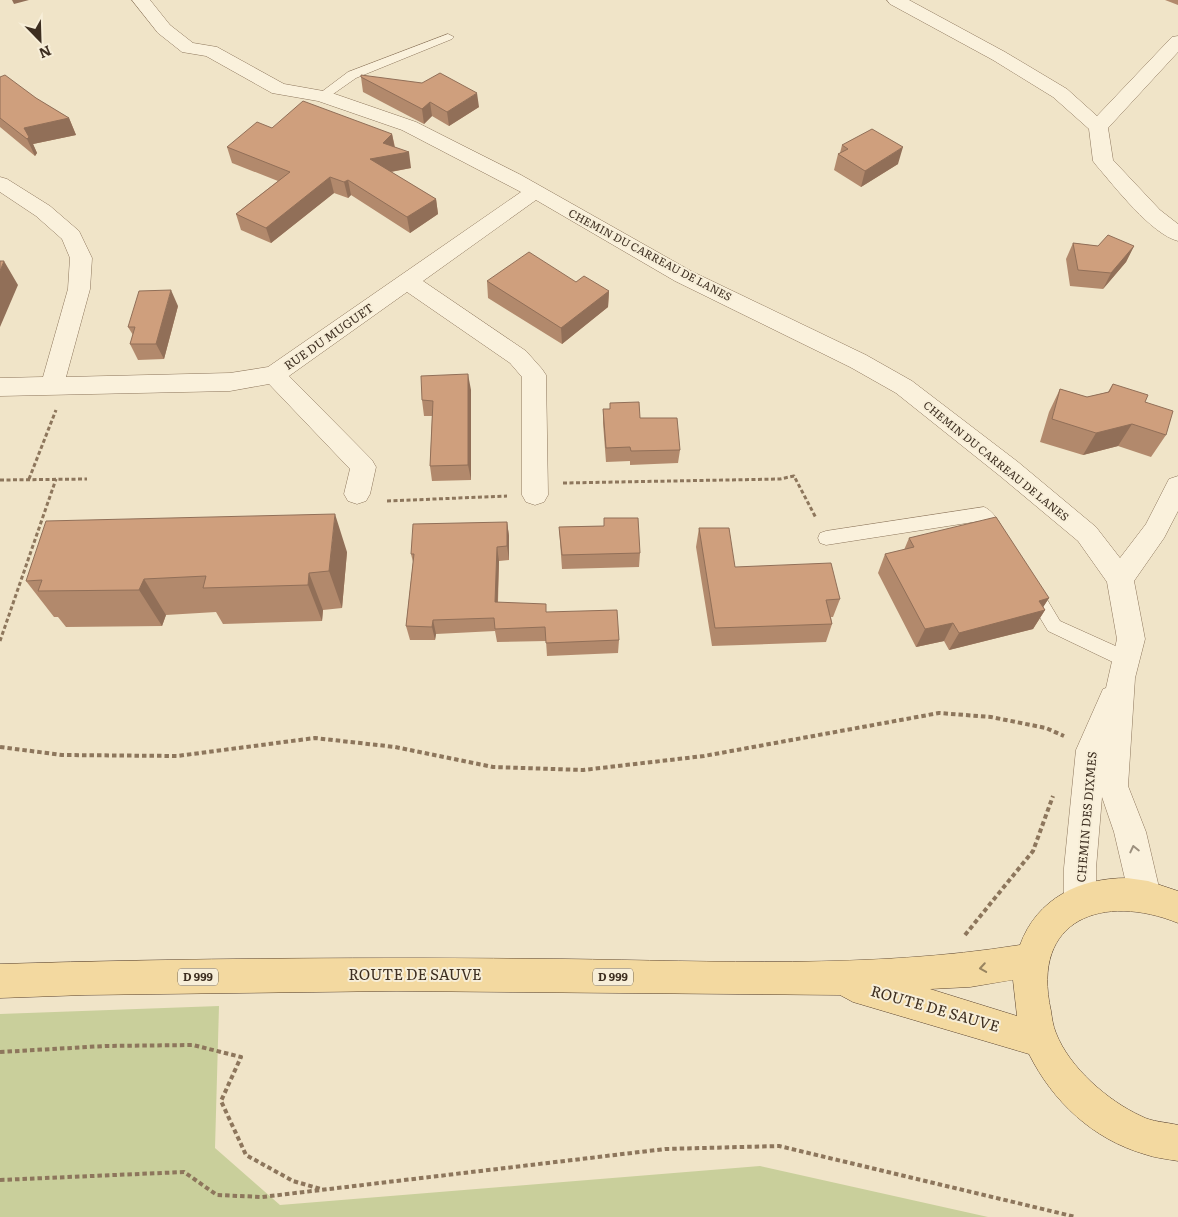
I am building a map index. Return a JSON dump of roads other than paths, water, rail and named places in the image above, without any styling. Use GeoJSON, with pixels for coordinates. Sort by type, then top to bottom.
{"type":"FeatureCollection","features":[{"type":"Feature","properties":{"kind":"main road"},"geometry":{"type":"LineString","coordinates":[[1178,908],[1145,896],[1111,894],[1080,900],[1058,914],[1041,934],[1031,960],[1029,999],[1041,1040],[1064,1079],[1100,1113],[1141,1135],[1178,1143]]}},
{"type":"Feature","properties":{"kind":"main road","name":"ROUTE DE SAUVE"},"geometry":{"type":"LineString","coordinates":[[0,981],[396,974],[830,979],[970,970],[1031,960]]}},
{"type":"Feature","properties":{"kind":"main road","name":"ROUTE DE SAUVE"},"geometry":{"type":"LineString","coordinates":[[830,979],[915,1002],[1041,1040]]}},
{"type":"Feature","properties":{"kind":"street","name":"CHEMIN DU CARREAU DE LANES"},"geometry":{"type":"LineString","coordinates":[[141,0],[164,29],[188,48],[212,51],[279,89],[322,96],[409,126],[514,179],[683,276],[858,362],[904,387],[1010,469],[1087,534],[1120,579]]}},
{"type":"Feature","properties":{"kind":"street"},"geometry":{"type":"LineString","coordinates":[[896,0],[991,51],[1060,93],[1098,127],[1103,161],[1153,215],[1178,234]]}},
{"type":"Feature","properties":{"kind":"street"},"geometry":{"type":"LineString","coordinates":[[1098,127],[1178,41]]}},
{"type":"Feature","properties":{"kind":"street"},"geometry":{"type":"LineString","coordinates":[[0,183],[43,211],[71,236],[81,258],[79,289],[52,386]]}},
{"type":"Feature","properties":{"kind":"street","name":"RUE DU MUGUET"},"geometry":{"type":"LineString","coordinates":[[0,387],[230,382],[274,375],[534,192]]}},
{"type":"Feature","properties":{"kind":"street"},"geometry":{"type":"LineString","coordinates":[[407,281],[518,357],[534,375],[535,489]]}},
{"type":"Feature","properties":{"kind":"street"},"geometry":{"type":"LineString","coordinates":[[274,375],[363,467],[357,494]]}},
{"type":"Feature","properties":{"kind":"street"},"geometry":{"type":"LineString","coordinates":[[1120,579],[1167,533],[1178,486]]}},
{"type":"Feature","properties":{"kind":"street","name":"CHEMIN DES DIXMES"},"geometry":{"type":"LineString","coordinates":[[1080,900],[1080,868],[1091,750],[1123,669],[1131,639],[1120,579]]}},
{"type":"Feature","properties":{"kind":"street","name":"CHEMIN DES DIXMES"},"geometry":{"type":"LineString","coordinates":[[1123,669],[1113,786],[1130,832],[1145,896]]}},
{"type":"Feature","properties":{"kind":"lane"},"geometry":{"type":"LineString","coordinates":[[322,96],[352,75],[448,37]]}},
{"type":"Feature","properties":{"kind":"lane"},"geometry":{"type":"LineString","coordinates":[[826,538],[984,514],[1010,555]]}},
{"type":"Feature","properties":{"kind":"lane"},"geometry":{"type":"LineString","coordinates":[[1021,572],[1054,626],[1123,669]]}}]}
